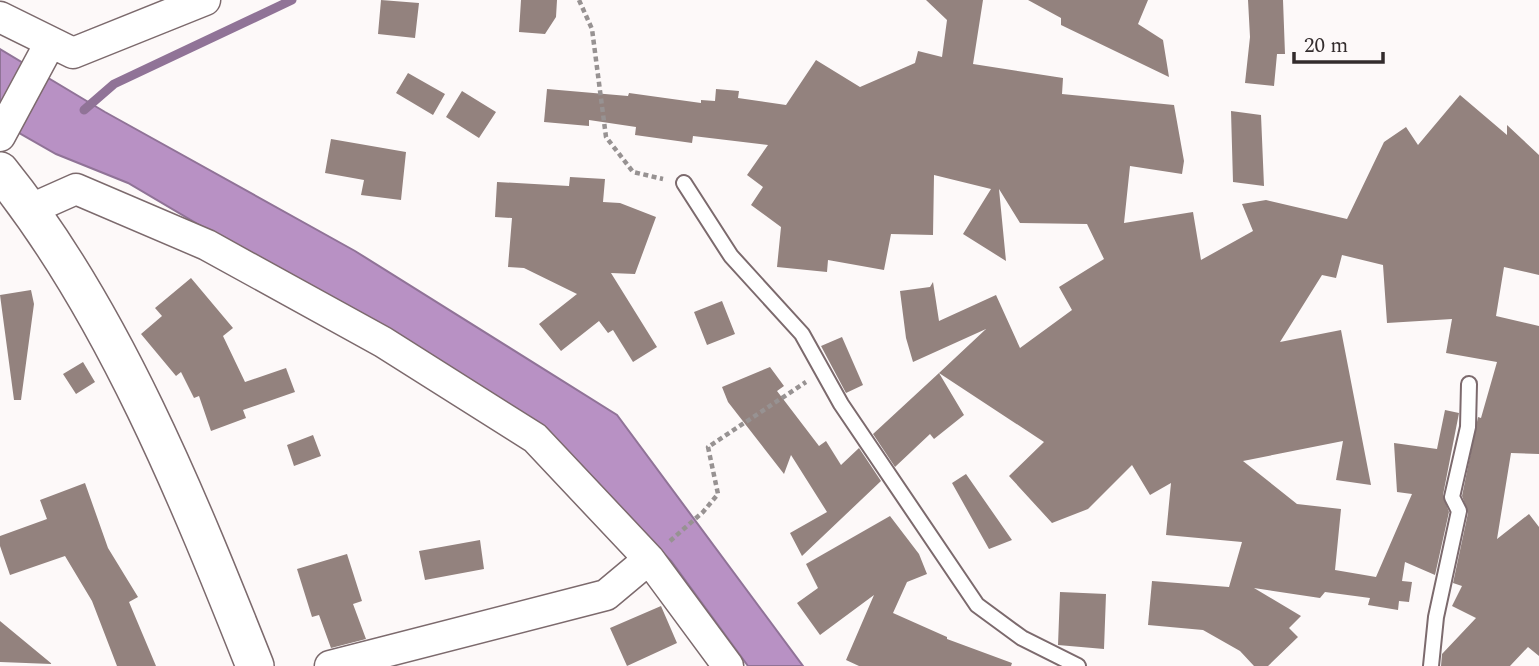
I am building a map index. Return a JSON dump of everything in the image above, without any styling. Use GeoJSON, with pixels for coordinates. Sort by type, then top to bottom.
{"type":"FeatureCollection","features":[{"type":"Feature","properties":{"kind":"street"},"geometry":{"type":"LineString","coordinates":[[0,17],[73,53],[205,0]]}},
{"type":"Feature","properties":{"kind":"street"},"geometry":{"type":"LineString","coordinates":[[0,136],[50,43]]}},
{"type":"Feature","properties":{"kind":"street"},"geometry":{"type":"LineString","coordinates":[[0,171],[31,209],[116,353],[198,522],[255,666]]}},
{"type":"Feature","properties":{"kind":"street"},"geometry":{"type":"LineString","coordinates":[[31,209],[76,189],[207,245],[383,342],[535,438],[649,559],[728,666]]}},
{"type":"Feature","properties":{"kind":"street"},"geometry":{"type":"LineString","coordinates":[[330,666],[606,595],[649,559]]}},
{"type":"Feature","properties":{"kind":"lane"},"geometry":{"type":"LineString","coordinates":[[684,183],[731,256],[802,334],[822,372],[977,605],[1022,638],[1078,666]]}},
{"type":"Feature","properties":{"kind":"lane"},"geometry":{"type":"LineString","coordinates":[[1431,666],[1436,617],[1459,511],[1452,497],[1468,426],[1469,384]]}},
{"type":"Feature","properties":{"kind":"path"},"geometry":{"type":"LineString","coordinates":[[579,0],[592,29],[606,137],[633,172],[684,183]]}},
{"type":"Feature","properties":{"kind":"path"},"geometry":{"type":"LineString","coordinates":[[649,559],[704,512],[718,494],[708,447],[822,372]]}},
{"type":"Feature","properties":{"kind":"shaded area"},"geometry":{"type":"Polygon","coordinates":[[[0,49],[105,112],[355,251],[617,415],[803,666],[748,666],[671,561],[548,431],[128,183],[56,154],[0,122],[0,49]]]}},
{"type":"Feature","properties":{"kind":"building"},"geometry":{"type":"Polygon","coordinates":[[[381,0],[419,3],[415,38],[378,34],[381,0]]]}},
{"type":"Feature","properties":{"kind":"building"},"geometry":{"type":"Polygon","coordinates":[[[521,0],[557,0],[556,17],[545,34],[519,32],[521,0]]]}},
{"type":"Feature","properties":{"kind":"building"},"geometry":{"type":"Polygon","coordinates":[[[926,0],[983,0],[973,64],[1063,78],[1062,94],[1174,105],[1184,161],[1182,174],[1130,166],[1124,223],[1193,212],[1201,260],[1253,231],[1242,204],[1266,200],[1347,219],[1384,142],[1406,127],[1418,145],[1460,95],[1507,135],[1507,125],[1539,155],[1539,275],[1504,267],[1496,316],[1539,326],[1539,454],[1511,453],[1497,539],[1529,514],[1539,527],[1539,656],[1528,647],[1510,666],[1441,666],[1442,654],[1476,618],[1452,606],[1462,586],[1453,583],[1468,513],[1462,496],[1478,417],[1481,418],[1497,362],[1446,353],[1452,319],[1387,323],[1383,265],[1342,255],[1336,278],[1322,275],[1280,342],[1341,330],[1371,485],[1336,480],[1343,441],[1243,461],[1297,504],[1341,509],[1335,570],[1376,577],[1412,494],[1397,492],[1394,443],[1437,449],[1445,410],[1459,413],[1443,495],[1449,512],[1435,575],[1405,562],[1402,581],[1412,582],[1409,602],[1399,601],[1398,610],[1368,605],[1370,598],[1325,592],[1320,598],[1254,588],[1301,616],[1289,628],[1298,637],[1268,666],[1254,666],[1240,651],[1203,630],[1148,625],[1152,581],[1229,587],[1242,542],[1166,535],[1171,483],[1150,495],[1132,465],[1088,509],[1052,523],[1009,476],[1044,442],[939,373],[986,329],[913,362],[906,338],[900,291],[930,287],[933,282],[939,321],[996,295],[1020,348],[1072,310],[1059,287],[1104,259],[1087,224],[1020,223],[999,189],[1006,261],[963,234],[991,189],[934,175],[933,235],[891,234],[884,270],[828,260],[827,272],[777,267],[781,227],[751,205],[763,187],[747,175],[768,145],[693,136],[692,143],[635,135],[636,127],[589,120],[589,126],[544,122],[547,89],[628,96],[629,93],[701,103],[701,100],[715,101],[716,89],[739,91],[738,98],[786,105],[816,60],[860,87],[915,63],[918,51],[942,57],[947,20],[926,0]]]}},
{"type":"Feature","properties":{"kind":"building"},"geometry":{"type":"Polygon","coordinates":[[[1028,0],[1148,0],[1138,24],[1163,40],[1169,77],[1061,25],[1061,18],[1028,0]]]}},
{"type":"Feature","properties":{"kind":"building"},"geometry":{"type":"Polygon","coordinates":[[[1248,0],[1283,0],[1285,54],[1277,54],[1274,86],[1245,83],[1250,37],[1248,0]]]}},
{"type":"Feature","properties":{"kind":"building"},"geometry":{"type":"Polygon","coordinates":[[[408,73],[445,94],[433,115],[396,93],[408,73]]]}},
{"type":"Feature","properties":{"kind":"building"},"geometry":{"type":"Polygon","coordinates":[[[462,91],[496,112],[479,138],[446,117],[462,91]]]}},
{"type":"Feature","properties":{"kind":"building"},"geometry":{"type":"Polygon","coordinates":[[[1231,111],[1261,115],[1264,186],[1233,182],[1231,111]]]}},
{"type":"Feature","properties":{"kind":"building"},"geometry":{"type":"Polygon","coordinates":[[[331,139],[406,152],[401,200],[361,195],[364,180],[325,173],[331,139]]]}},
{"type":"Feature","properties":{"kind":"building"},"geometry":{"type":"Polygon","coordinates":[[[570,177],[605,179],[603,202],[620,203],[656,217],[635,274],[611,273],[657,347],[633,362],[613,330],[608,333],[599,321],[561,351],[539,324],[577,294],[524,268],[508,267],[512,218],[495,217],[497,182],[569,186],[570,177]]]}},
{"type":"Feature","properties":{"kind":"building"},"geometry":{"type":"Polygon","coordinates":[[[191,278],[233,328],[223,336],[245,382],[286,368],[295,392],[243,410],[246,418],[211,431],[199,396],[194,398],[181,372],[176,376],[141,334],[162,316],[155,308],[191,278]]]}},
{"type":"Feature","properties":{"kind":"building"},"geometry":{"type":"Polygon","coordinates":[[[31,290],[34,304],[21,400],[14,400],[0,295],[31,290]]]}},
{"type":"Feature","properties":{"kind":"building"},"geometry":{"type":"Polygon","coordinates":[[[722,301],[735,334],[707,345],[694,312],[722,301]]]}},
{"type":"Feature","properties":{"kind":"building"},"geometry":{"type":"Polygon","coordinates":[[[842,337],[863,385],[846,393],[821,346],[842,337]]]}},
{"type":"Feature","properties":{"kind":"building"},"geometry":{"type":"Polygon","coordinates":[[[83,362],[95,382],[76,394],[63,374],[83,362]]]}},
{"type":"Feature","properties":{"kind":"building"},"geometry":{"type":"Polygon","coordinates":[[[770,367],[784,386],[777,391],[819,446],[826,441],[841,465],[859,448],[881,481],[802,556],[790,533],[827,512],[791,455],[784,474],[728,402],[722,387],[770,367]]]}},
{"type":"Feature","properties":{"kind":"building"},"geometry":{"type":"Polygon","coordinates":[[[939,373],[964,415],[934,439],[930,434],[895,467],[873,434],[939,373]]]}},
{"type":"Feature","properties":{"kind":"building"},"geometry":{"type":"Polygon","coordinates":[[[313,435],[321,456],[294,466],[287,445],[313,435]]]}},
{"type":"Feature","properties":{"kind":"building"},"geometry":{"type":"Polygon","coordinates":[[[966,474],[1012,540],[989,549],[952,483],[966,474]]]}},
{"type":"Feature","properties":{"kind":"building"},"geometry":{"type":"Polygon","coordinates":[[[85,483],[108,548],[138,597],[129,602],[156,666],[117,666],[92,601],[65,556],[10,575],[0,546],[0,536],[47,519],[40,500],[85,483]]]}},
{"type":"Feature","properties":{"kind":"building"},"geometry":{"type":"Polygon","coordinates":[[[890,516],[919,554],[927,574],[907,582],[893,613],[947,639],[1012,663],[1011,666],[859,666],[846,660],[874,595],[820,635],[797,603],[818,588],[806,564],[890,516]]]}},
{"type":"Feature","properties":{"kind":"building"},"geometry":{"type":"Polygon","coordinates":[[[480,540],[484,569],[425,580],[419,551],[480,540]]]}},
{"type":"Feature","properties":{"kind":"building"},"geometry":{"type":"Polygon","coordinates":[[[347,554],[362,601],[353,604],[366,639],[331,648],[319,615],[312,617],[297,569],[347,554]]]}},
{"type":"Feature","properties":{"kind":"building"},"geometry":{"type":"Polygon","coordinates":[[[1060,592],[1106,594],[1104,649],[1058,645],[1060,592]]]}},
{"type":"Feature","properties":{"kind":"building"},"geometry":{"type":"Polygon","coordinates":[[[661,606],[677,643],[627,666],[610,628],[661,606]]]}},
{"type":"Feature","properties":{"kind":"building"},"geometry":{"type":"Polygon","coordinates":[[[0,621],[52,664],[0,662],[0,621]]]}},
{"type":"Feature","properties":{"kind":"waterway"},"geometry":{"type":"LineString","coordinates":[[84,110],[114,84],[292,0]]}}]}
